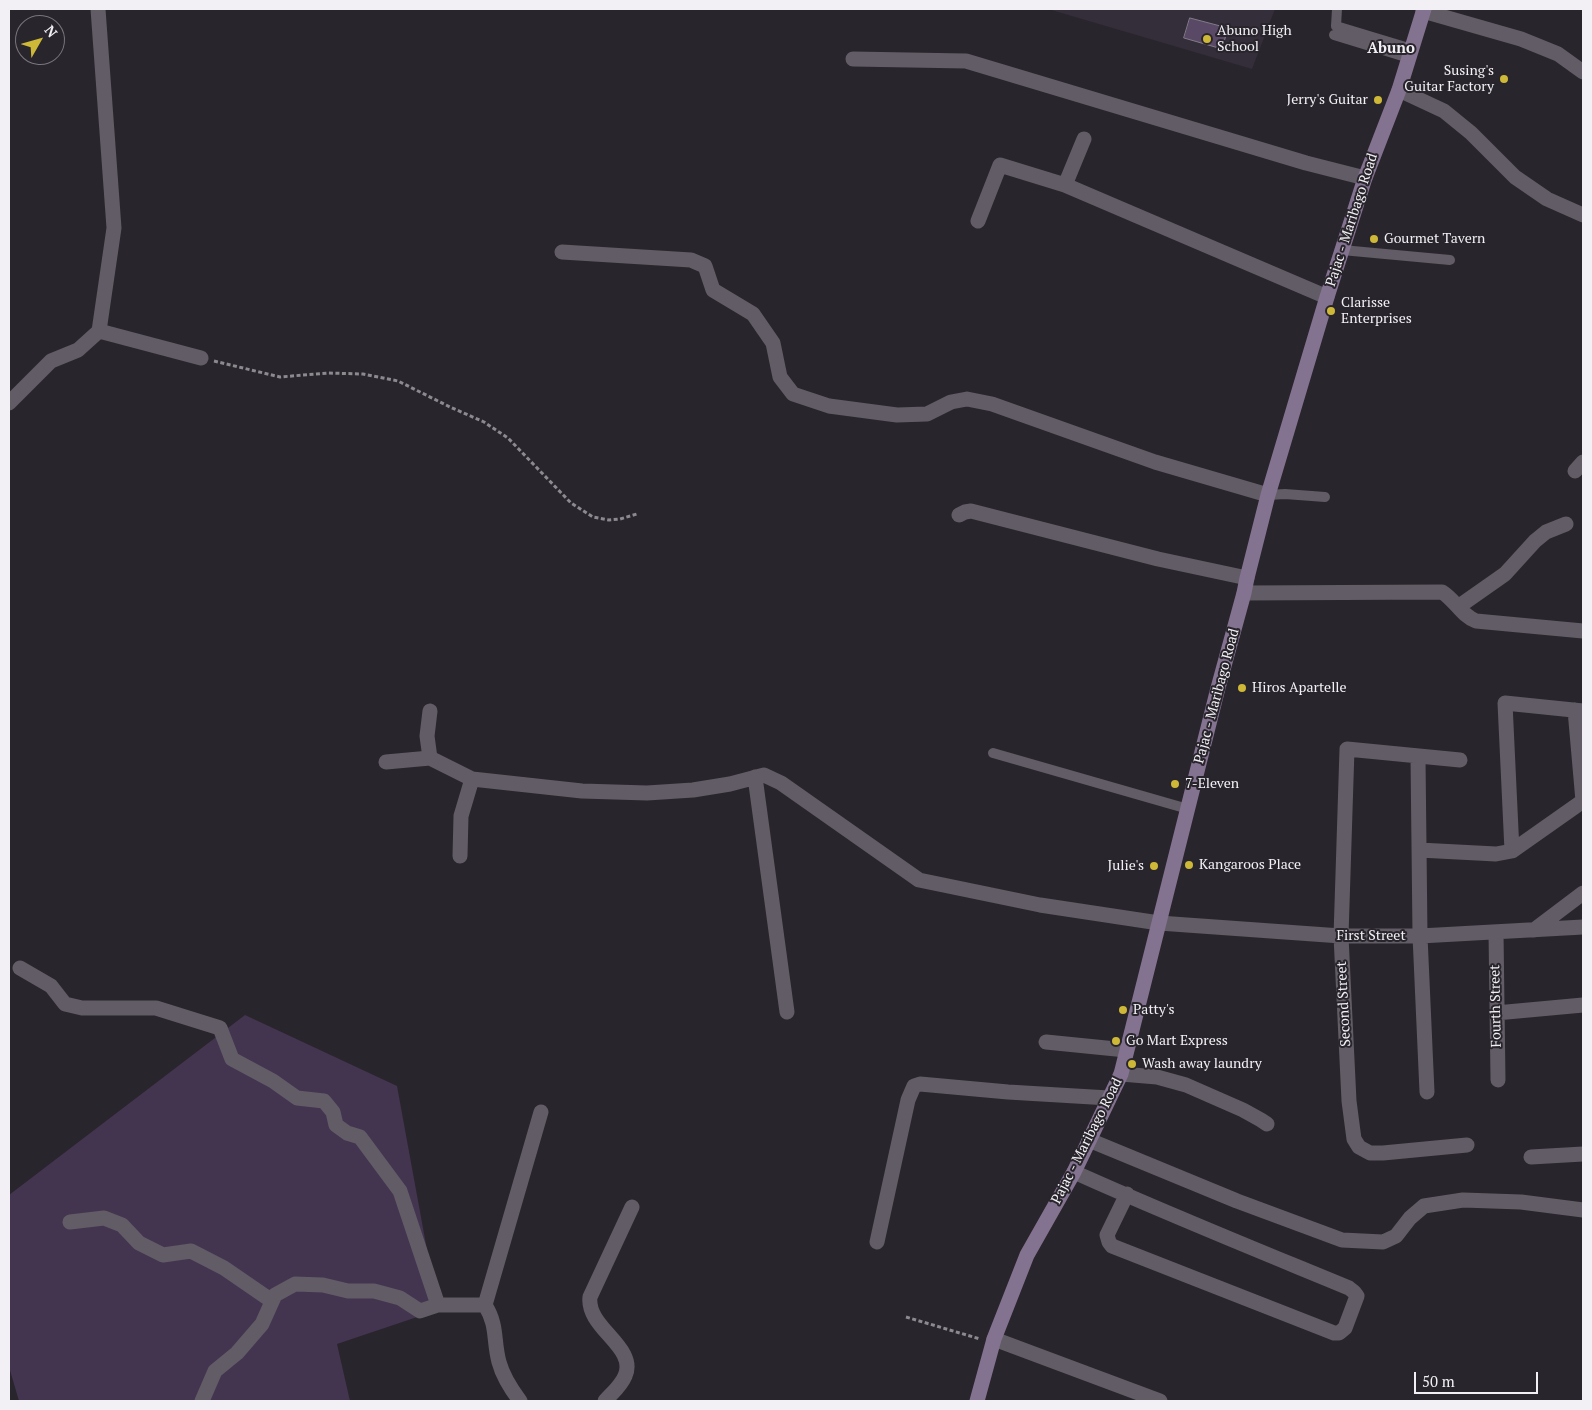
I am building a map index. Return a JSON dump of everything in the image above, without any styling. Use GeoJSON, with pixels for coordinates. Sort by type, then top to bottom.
{"type":"FeatureCollection","features":[{"type":"Feature","properties":{"kind":"street"},"geometry":{"type":"LineString","coordinates":[[9,403],[51,361],[78,350],[99,331],[114,228],[98,9]]}},
{"type":"Feature","properties":{"kind":"street"},"geometry":{"type":"LineString","coordinates":[[1424,10],[1521,38],[1558,54],[1583,72]]}},
{"type":"Feature","properties":{"kind":"street","name":"Pajac - Maribago Road"},"geometry":{"type":"LineString","coordinates":[[977,1401],[994,1341],[1026,1255],[1074,1172],[1121,1074],[1268,495],[1365,178],[1399,90],[1424,10]]}},
{"type":"Feature","properties":{"kind":"street"},"geometry":{"type":"LineString","coordinates":[[853,59],[966,61],[1314,165],[1365,178]]}},
{"type":"Feature","properties":{"kind":"street"},"geometry":{"type":"LineString","coordinates":[[1399,90],[1444,111],[1471,133],[1515,177],[1546,199],[1583,215]]}},
{"type":"Feature","properties":{"kind":"street"},"geometry":{"type":"LineString","coordinates":[[1065,185],[1084,139]]}},
{"type":"Feature","properties":{"kind":"street"},"geometry":{"type":"LineString","coordinates":[[978,221],[1000,164],[1065,185],[1327,298]]}},
{"type":"Feature","properties":{"kind":"street"},"geometry":{"type":"LineString","coordinates":[[562,252],[690,260],[705,266],[713,290],[753,314],[772,343],[780,377],[793,394],[829,406],[897,415],[927,414],[951,402],[967,399],[992,404],[1155,462],[1268,495]]}},
{"type":"Feature","properties":{"kind":"street"},"geometry":{"type":"LineString","coordinates":[[99,331],[202,358]]}},
{"type":"Feature","properties":{"kind":"street"},"geometry":{"type":"LineString","coordinates":[[959,515],[971,511],[1158,559],[1246,585],[1442,592],[1470,619],[1476,621],[1583,631]]}},
{"type":"Feature","properties":{"kind":"street"},"geometry":{"type":"LineString","coordinates":[[1458,607],[1505,574],[1535,541],[1546,532],[1566,524]]}},
{"type":"Feature","properties":{"kind":"street"},"geometry":{"type":"LineString","coordinates":[[1419,850],[1496,854],[1512,851],[1583,801],[1579,710],[1505,703],[1512,851]]}},
{"type":"Feature","properties":{"kind":"street"},"geometry":{"type":"LineString","coordinates":[[430,711],[427,736],[430,758]]}},
{"type":"Feature","properties":{"kind":"street","name":"Second Street"},"geometry":{"type":"LineString","coordinates":[[1418,757],[1347,749],[1341,936],[1349,1101],[1354,1139],[1359,1147],[1370,1153],[1467,1145]]}},
{"type":"Feature","properties":{"kind":"street"},"geometry":{"type":"LineString","coordinates":[[1427,1092],[1420,936],[1418,757],[1460,760]]}},
{"type":"Feature","properties":{"kind":"street"},"geometry":{"type":"LineString","coordinates":[[386,762],[430,758],[472,779],[582,792],[647,793],[693,790],[730,784],[755,777],[787,1012]]}},
{"type":"Feature","properties":{"kind":"street","name":"First Street"},"geometry":{"type":"LineString","coordinates":[[755,777],[764,775],[781,783],[922,881],[1040,905],[1159,923],[1341,936],[1420,936],[1583,927]]}},
{"type":"Feature","properties":{"kind":"street"},"geometry":{"type":"LineString","coordinates":[[460,856],[461,816],[472,779]]}},
{"type":"Feature","properties":{"kind":"street"},"geometry":{"type":"LineString","coordinates":[[1534,930],[1583,893]]}},
{"type":"Feature","properties":{"kind":"street","name":"Fourth Street"},"geometry":{"type":"LineString","coordinates":[[1496,932],[1498,1080]]}},
{"type":"Feature","properties":{"kind":"street"},"geometry":{"type":"LineString","coordinates":[[20,968],[51,986],[65,1004],[82,1008],[156,1008],[220,1028],[232,1059],[273,1080],[297,1098],[324,1101],[333,1112],[336,1125],[347,1133],[360,1137],[400,1192],[438,1305]]}},
{"type":"Feature","properties":{"kind":"street"},"geometry":{"type":"LineString","coordinates":[[1496,1013],[1583,1005]]}},
{"type":"Feature","properties":{"kind":"street"},"geometry":{"type":"LineString","coordinates":[[1046,1042],[1126,1050]]}},
{"type":"Feature","properties":{"kind":"street"},"geometry":{"type":"LineString","coordinates":[[1121,1074],[1157,1077],[1186,1085],[1243,1110],[1267,1124]]}},
{"type":"Feature","properties":{"kind":"street"},"geometry":{"type":"LineString","coordinates":[[877,1242],[908,1100],[914,1086],[920,1084],[1109,1098]]}},
{"type":"Feature","properties":{"kind":"street"},"geometry":{"type":"LineString","coordinates":[[520,1401],[504,1376],[499,1362],[494,1325],[485,1305],[541,1112]]}},
{"type":"Feature","properties":{"kind":"street"},"geometry":{"type":"LineString","coordinates":[[1089,1140],[1237,1201],[1342,1240],[1383,1242],[1396,1236],[1410,1218],[1424,1206],[1463,1200],[1521,1202],[1583,1210]]}},
{"type":"Feature","properties":{"kind":"street"},"geometry":{"type":"LineString","coordinates":[[1532,1157],[1583,1154]]}},
{"type":"Feature","properties":{"kind":"street"},"geometry":{"type":"LineString","coordinates":[[1074,1172],[1349,1288],[1357,1296],[1345,1328],[1339,1333],[1334,1333],[1112,1246],[1107,1235],[1126,1194]]}},
{"type":"Feature","properties":{"kind":"street"},"geometry":{"type":"LineString","coordinates":[[605,1401],[624,1378],[627,1362],[620,1348],[593,1316],[590,1309],[590,1297],[632,1207]]}},
{"type":"Feature","properties":{"kind":"street"},"geometry":{"type":"LineString","coordinates":[[70,1222],[104,1218],[122,1225],[139,1243],[163,1255],[191,1251],[224,1268],[272,1301]]}},
{"type":"Feature","properties":{"kind":"street"},"geometry":{"type":"LineString","coordinates":[[202,1401],[215,1371],[237,1352],[262,1324],[275,1295],[295,1284],[323,1285],[348,1291],[374,1291],[400,1298],[420,1311],[438,1305],[485,1305]]}},
{"type":"Feature","properties":{"kind":"street"},"geometry":{"type":"LineString","coordinates":[[994,1341],[1160,1401]]}},
{"type":"Feature","properties":{"kind":"lane"},"geometry":{"type":"LineString","coordinates":[[1337,9],[1336,26],[1410,53]]}},
{"type":"Feature","properties":{"kind":"lane"},"geometry":{"type":"LineString","coordinates":[[1334,35],[1410,53]]}},
{"type":"Feature","properties":{"kind":"lane"},"geometry":{"type":"LineString","coordinates":[[1342,250],[1450,260]]}},
{"type":"Feature","properties":{"kind":"lane"},"geometry":{"type":"LineString","coordinates":[[1268,495],[1285,494],[1325,497]]}},
{"type":"Feature","properties":{"kind":"lane"},"geometry":{"type":"LineString","coordinates":[[993,753],[1188,808]]}},
{"type":"Feature","properties":{"kind":"path"},"geometry":{"type":"LineString","coordinates":[[202,358],[280,377],[328,373],[363,374],[398,381],[484,422],[500,432],[571,503],[594,517],[609,520],[637,514]]}},
{"type":"Feature","properties":{"kind":"path"},"geometry":{"type":"LineString","coordinates":[[906,1317],[994,1341]]}},
{"type":"Feature","properties":{"kind":"shaded area","name":"Abuno High School"},"geometry":{"type":"Polygon","coordinates":[[[1048,9],[1275,9],[1252,69],[1048,9]]]}},
{"type":"Feature","properties":{"kind":"shaded area"},"geometry":{"type":"Polygon","coordinates":[[[245,1015],[397,1086],[438,1310],[337,1344],[350,1401],[19,1401],[9,1367],[9,1195],[245,1015]]]}},
{"type":"Feature","properties":{"kind":"building"},"geometry":{"type":"Polygon","coordinates":[[[1190,18],[1228,28],[1222,49],[1184,38],[1190,18]]]}},
{"type":"Feature","properties":{"kind":"place","name":"Abuno High School"},"geometry":{"type":"Point","coordinates":[1207,39]}},
{"type":"Feature","properties":{"kind":"place","name":"Susing's Guitar Factory"},"geometry":{"type":"Point","coordinates":[1504,79]}},
{"type":"Feature","properties":{"kind":"place","name":"Jerry's Guitar"},"geometry":{"type":"Point","coordinates":[1378,100]}},
{"type":"Feature","properties":{"kind":"place","name":"Gourmet Tavern"},"geometry":{"type":"Point","coordinates":[1374,239]}},
{"type":"Feature","properties":{"kind":"place","name":"Clarisse Enterprises"},"geometry":{"type":"Point","coordinates":[1331,311]}},
{"type":"Feature","properties":{"kind":"place","name":"Hiros Apartelle"},"geometry":{"type":"Point","coordinates":[1242,688]}},
{"type":"Feature","properties":{"kind":"place","name":"7-Eleven"},"geometry":{"type":"Point","coordinates":[1175,784]}},
{"type":"Feature","properties":{"kind":"place","name":"Kangaroos Place"},"geometry":{"type":"Point","coordinates":[1189,865]}},
{"type":"Feature","properties":{"kind":"place","name":"Julie's"},"geometry":{"type":"Point","coordinates":[1154,866]}},
{"type":"Feature","properties":{"kind":"place","name":"Patty's"},"geometry":{"type":"Point","coordinates":[1123,1010]}},
{"type":"Feature","properties":{"kind":"place","name":"Go Mart Express"},"geometry":{"type":"Point","coordinates":[1116,1041]}},
{"type":"Feature","properties":{"kind":"place","name":"Wash away laundry"},"geometry":{"type":"Point","coordinates":[1132,1064]}},
{"type":"Feature","properties":{"kind":"district","name":"Abuno"},"geometry":{"type":"Point","coordinates":[1391,49]}}]}
